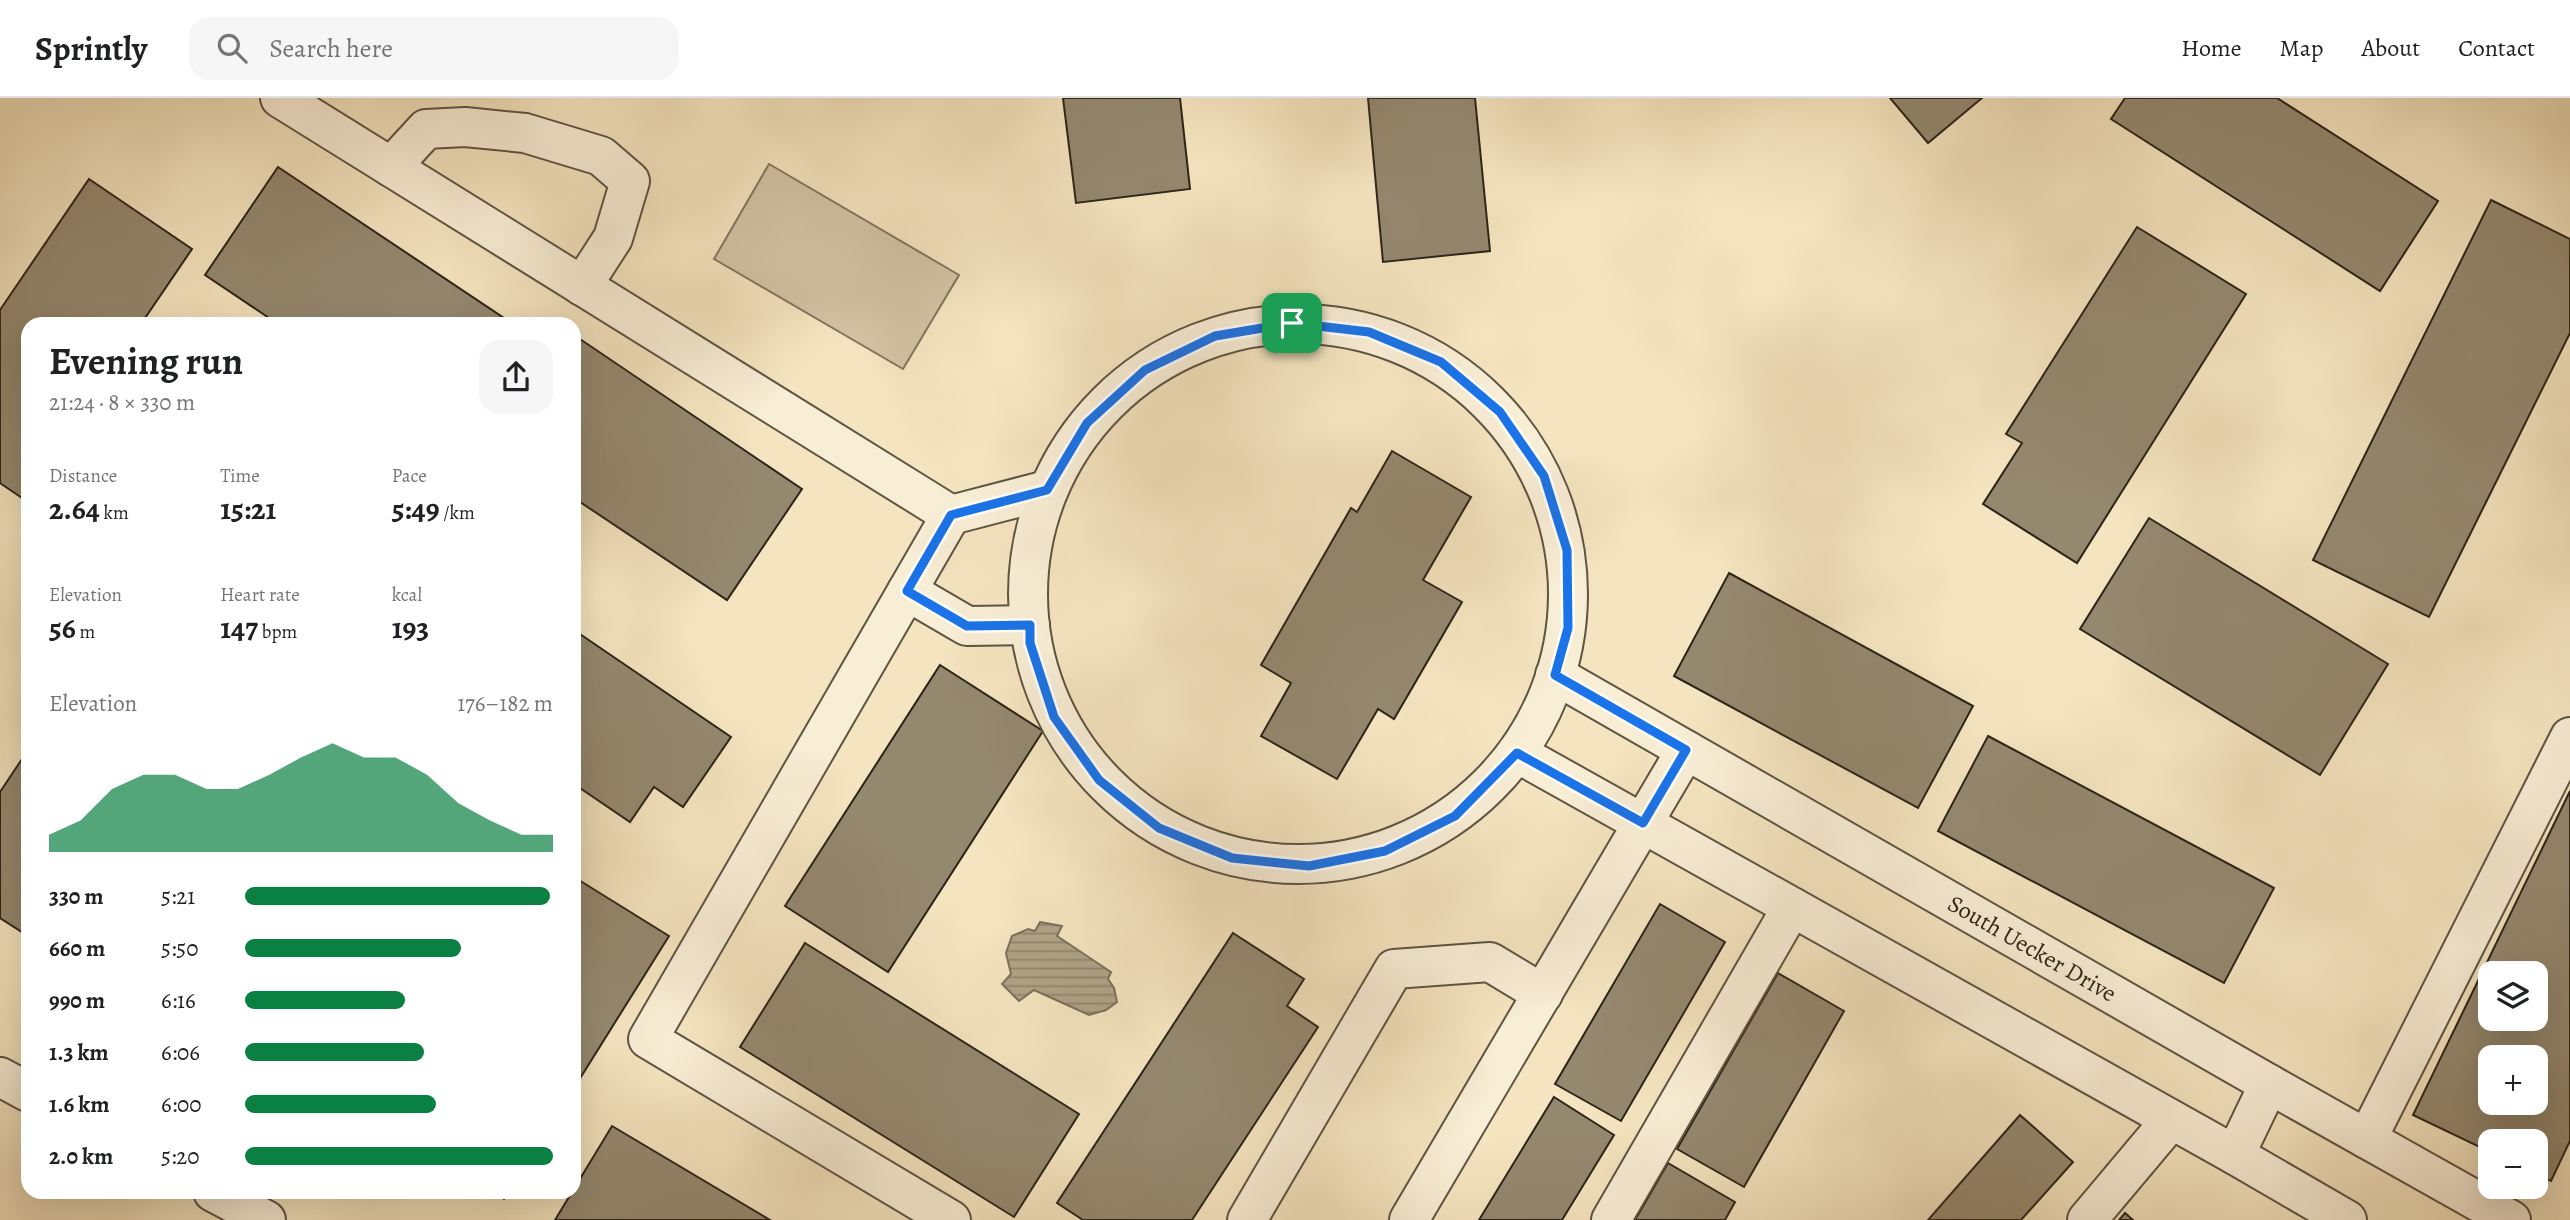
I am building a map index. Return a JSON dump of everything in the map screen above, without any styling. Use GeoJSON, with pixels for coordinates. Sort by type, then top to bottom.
{"type":"FeatureCollection","features":[{"type":"Feature","properties":{"kind":"street"},"geometry":{"type":"LineString","coordinates":[[279,98],[951,515]]}},
{"type":"Feature","properties":{"kind":"street"},"geometry":{"type":"LineString","coordinates":[[391,167],[426,129],[466,127],[525,133],[601,156],[629,181],[613,238],[582,286]]}},
{"type":"Feature","properties":{"kind":"street"},"geometry":{"type":"LineString","coordinates":[[1292,323],[1369,332],[1441,362],[1500,412],[1544,476],[1567,550],[1568,628],[1555,675],[1517,753],[1455,816],[1385,851],[1309,866],[1232,858],[1159,828],[1099,780],[1054,717],[1030,643],[1027,565],[1047,490],[1087,423],[1145,370],[1215,336],[1292,323]]}},
{"type":"Feature","properties":{"kind":"street"},"geometry":{"type":"LineString","coordinates":[[951,1220],[648,1039],[951,515],[1047,490]]}},
{"type":"Feature","properties":{"kind":"street"},"geometry":{"type":"LineString","coordinates":[[907,591],[967,626],[1030,625]]}},
{"type":"Feature","properties":{"kind":"street","name":"South Uecker Drive"},"geometry":{"type":"LineString","coordinates":[[1555,675],[2511,1220]]}},
{"type":"Feature","properties":{"kind":"street"},"geometry":{"type":"LineString","coordinates":[[2367,1139],[2570,737]]}},
{"type":"Feature","properties":{"kind":"street"},"geometry":{"type":"LineString","coordinates":[[1409,1220],[1686,750]]}},
{"type":"Feature","properties":{"kind":"street"},"geometry":{"type":"LineString","coordinates":[[1517,753],[2347,1220]]}},
{"type":"Feature","properties":{"kind":"street"},"geometry":{"type":"LineString","coordinates":[[1611,1220],[1792,907]]}},
{"type":"Feature","properties":{"kind":"street"},"geometry":{"type":"LineString","coordinates":[[1247,1220],[1394,969],[1490,962],[1543,994]]}},
{"type":"Feature","properties":{"kind":"street"},"geometry":{"type":"LineString","coordinates":[[0,1077],[21,1088]]}},
{"type":"Feature","properties":{"kind":"street"},"geometry":{"type":"LineString","coordinates":[[2235,1155],[2269,1084]]}},
{"type":"Feature","properties":{"kind":"street"},"geometry":{"type":"LineString","coordinates":[[2087,1220],[2171,1119]]}},
{"type":"Feature","properties":{"kind":"street"},"geometry":{"type":"LineString","coordinates":[[226,1199],[266,1220]]}},
{"type":"Feature","properties":{"kind":"shaded area"},"geometry":{"type":"Polygon","coordinates":[[[769,164],[959,275],[903,369],[714,259],[769,164]]]}},
{"type":"Feature","properties":{"kind":"shaded area"},"geometry":{"type":"Polygon","coordinates":[[[1040,922],[1062,926],[1057,936],[1111,972],[1108,979],[1114,988],[1117,1002],[1106,1010],[1089,1015],[1034,990],[1019,1001],[1002,984],[1011,974],[1006,953],[1012,936],[1028,929],[1035,931],[1040,922]]]}},
{"type":"Feature","properties":{"kind":"building"},"geometry":{"type":"Polygon","coordinates":[[[1063,98],[1180,98],[1190,189],[1076,203],[1063,98]]]}},
{"type":"Feature","properties":{"kind":"building"},"geometry":{"type":"Polygon","coordinates":[[[1368,98],[1475,98],[1490,251],[1383,262],[1368,98]]]}},
{"type":"Feature","properties":{"kind":"building"},"geometry":{"type":"Polygon","coordinates":[[[1890,98],[1982,98],[1928,143],[1890,98]]]}},
{"type":"Feature","properties":{"kind":"building"},"geometry":{"type":"Polygon","coordinates":[[[2125,98],[2277,98],[2438,201],[2380,291],[2111,119],[2125,98]]]}},
{"type":"Feature","properties":{"kind":"building"},"geometry":{"type":"Polygon","coordinates":[[[278,167],[503,317],[268,317],[205,275],[278,167]]]}},
{"type":"Feature","properties":{"kind":"building"},"geometry":{"type":"Polygon","coordinates":[[[89,179],[192,249],[146,317],[21,317],[21,497],[0,483],[0,310],[89,179]]]}},
{"type":"Feature","properties":{"kind":"building"},"geometry":{"type":"Polygon","coordinates":[[[2491,200],[2570,239],[2570,333],[2429,617],[2313,560],[2491,200]]]}},
{"type":"Feature","properties":{"kind":"building"},"geometry":{"type":"Polygon","coordinates":[[[2137,227],[2246,294],[2077,563],[1983,504],[2022,443],[2006,434],[2137,227]]]}},
{"type":"Feature","properties":{"kind":"building"},"geometry":{"type":"Polygon","coordinates":[[[581,340],[802,489],[727,600],[581,503],[581,340]]]}},
{"type":"Feature","properties":{"kind":"building"},"geometry":{"type":"Polygon","coordinates":[[[1392,451],[1471,497],[1423,580],[1462,602],[1394,719],[1378,709],[1337,779],[1261,736],[1291,683],[1261,665],[1351,508],[1357,512],[1392,451]]]}},
{"type":"Feature","properties":{"kind":"building"},"geometry":{"type":"Polygon","coordinates":[[[2149,518],[2388,664],[2320,775],[2080,629],[2149,518]]]}},
{"type":"Feature","properties":{"kind":"building"},"geometry":{"type":"Polygon","coordinates":[[[1729,573],[1973,706],[1918,808],[1674,676],[1729,573]]]}},
{"type":"Feature","properties":{"kind":"building"},"geometry":{"type":"Polygon","coordinates":[[[581,635],[731,737],[683,807],[654,787],[630,822],[581,789],[581,635]]]}},
{"type":"Feature","properties":{"kind":"building"},"geometry":{"type":"Polygon","coordinates":[[[940,665],[1043,731],[888,972],[785,906],[940,665]]]}},
{"type":"Feature","properties":{"kind":"building"},"geometry":{"type":"Polygon","coordinates":[[[1988,736],[2274,888],[2224,983],[1938,831],[1988,736]]]}},
{"type":"Feature","properties":{"kind":"building"},"geometry":{"type":"Polygon","coordinates":[[[21,760],[21,932],[0,918],[0,792],[21,760]]]}},
{"type":"Feature","properties":{"kind":"building"},"geometry":{"type":"Polygon","coordinates":[[[2570,791],[2570,1141],[2551,1181],[2548,1180],[2548,1129],[2478,1129],[2478,1146],[2413,1115],[2478,981],[2478,1031],[2548,1031],[2548,961],[2488,961],[2570,791]]]}},
{"type":"Feature","properties":{"kind":"building"},"geometry":{"type":"Polygon","coordinates":[[[581,881],[669,936],[581,1077],[581,881]]]}},
{"type":"Feature","properties":{"kind":"building"},"geometry":{"type":"Polygon","coordinates":[[[1660,904],[1725,942],[1621,1121],[1555,1084],[1660,904]]]}},
{"type":"Feature","properties":{"kind":"building"},"geometry":{"type":"Polygon","coordinates":[[[1233,933],[1304,979],[1287,1006],[1318,1027],[1192,1220],[1083,1220],[1057,1203],[1233,933]]]}},
{"type":"Feature","properties":{"kind":"building"},"geometry":{"type":"Polygon","coordinates":[[[805,943],[1079,1114],[1014,1217],[740,1047],[805,943]]]}},
{"type":"Feature","properties":{"kind":"building"},"geometry":{"type":"Polygon","coordinates":[[[1778,973],[1844,1011],[1744,1187],[1677,1149],[1778,973]]]}},
{"type":"Feature","properties":{"kind":"building"},"geometry":{"type":"Polygon","coordinates":[[[1554,1097],[1614,1135],[1562,1220],[1479,1220],[1554,1097]]]}},
{"type":"Feature","properties":{"kind":"building"},"geometry":{"type":"Polygon","coordinates":[[[2020,1115],[2073,1162],[2021,1220],[1928,1220],[2020,1115]]]}},
{"type":"Feature","properties":{"kind":"building"},"geometry":{"type":"Polygon","coordinates":[[[612,1126],[770,1220],[555,1220],[568,1199],[581,1199],[581,1177],[612,1126]]]}},
{"type":"Feature","properties":{"kind":"building"},"geometry":{"type":"Polygon","coordinates":[[[1668,1163],[1735,1202],[1725,1220],[1635,1220],[1668,1163]]]}},
{"type":"Feature","properties":{"kind":"building"},"geometry":{"type":"Polygon","coordinates":[[[2125,1213],[2133,1220],[2119,1220],[2125,1213]]]}},
{"type":"Feature","properties":{"kind":"route"},"geometry":{"type":"LineString","coordinates":[[1292,323],[1369,332],[1441,362],[1500,412],[1544,476],[1567,550],[1568,628],[1555,675],[1686,750],[1643,823],[1517,753],[1455,816],[1385,851],[1309,866],[1232,858],[1159,828],[1099,780],[1054,717],[1030,643],[1030,625],[967,626],[907,591],[951,515],[1047,490],[1087,423],[1145,370],[1215,336],[1292,323]]}}]}
